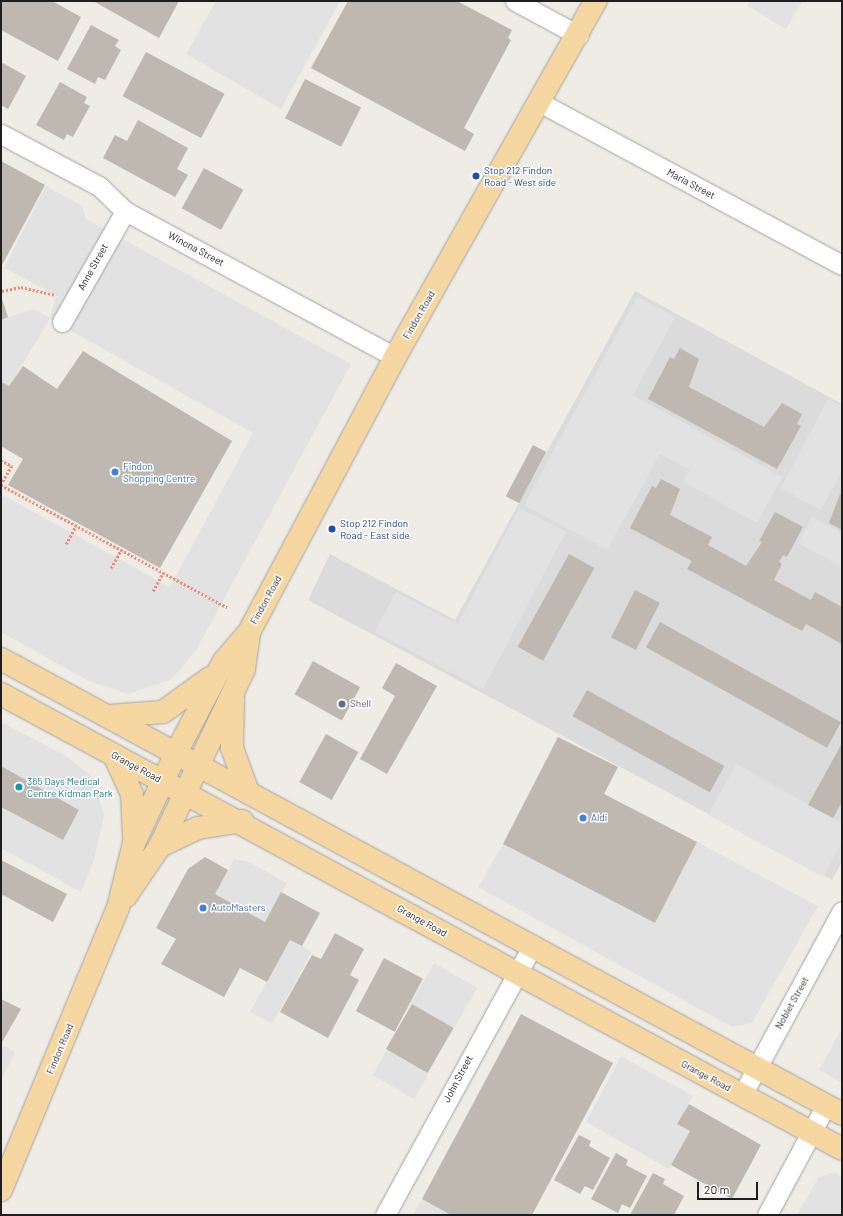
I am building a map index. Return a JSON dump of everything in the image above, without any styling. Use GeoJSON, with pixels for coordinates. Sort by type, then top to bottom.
{"type":"FeatureCollection","features":[{"type":"Feature","properties":{"kind":"main road","name":"Findon Road"},"geometry":{"type":"LineString","coordinates":[[1,1190],[118,908],[134,843],[176,753],[217,672],[249,632],[395,357],[541,103],[596,1]]}},
{"type":"Feature","properties":{"kind":"main road","name":"Findon Road"},"geometry":{"type":"LineString","coordinates":[[118,908],[160,846],[197,764],[244,668],[249,632]]}},
{"type":"Feature","properties":{"kind":"main road"},"geometry":{"type":"LineString","coordinates":[[1,659],[533,945],[834,1110]]}},
{"type":"Feature","properties":{"kind":"main road"},"geometry":{"type":"LineString","coordinates":[[106,716],[163,712],[217,672]]}},
{"type":"Feature","properties":{"kind":"main road"},"geometry":{"type":"LineString","coordinates":[[234,688],[232,748],[248,792]]}},
{"type":"Feature","properties":{"kind":"main road","name":"Grange Road"},"geometry":{"type":"LineString","coordinates":[[1,694],[184,793],[242,821],[516,973],[842,1149]]}},
{"type":"Feature","properties":{"kind":"main road"},"geometry":{"type":"LineString","coordinates":[[114,755],[132,794],[134,843]]}},
{"type":"Feature","properties":{"kind":"main road"},"geometry":{"type":"LineString","coordinates":[[160,846],[198,828],[242,821]]}},
{"type":"Feature","properties":{"kind":"street"},"geometry":{"type":"LineString","coordinates":[[515,1],[578,35]]}},
{"type":"Feature","properties":{"kind":"street","name":"Maria Street"},"geometry":{"type":"LineString","coordinates":[[541,103],[842,265]]}},
{"type":"Feature","properties":{"kind":"street","name":"Winona Street"},"geometry":{"type":"LineString","coordinates":[[1,134],[99,186],[125,211],[395,357]]}},
{"type":"Feature","properties":{"kind":"street","name":"Anne Street"},"geometry":{"type":"LineString","coordinates":[[66,315],[125,211]]}},
{"type":"Feature","properties":{"kind":"street","name":"Noblet Street"},"geometry":{"type":"LineString","coordinates":[[742,1095],[842,911]]}},
{"type":"Feature","properties":{"kind":"street","name":"John Street"},"geometry":{"type":"LineString","coordinates":[[385,1215],[516,973],[533,945]]}},
{"type":"Feature","properties":{"kind":"street"},"geometry":{"type":"LineString","coordinates":[[767,1215],[812,1132],[834,1110]]}},
{"type":"Feature","properties":{"kind":"path"},"geometry":{"type":"LineString","coordinates":[[2,291],[21,287],[56,295],[66,315]]}},
{"type":"Feature","properties":{"kind":"path"},"geometry":{"type":"LineString","coordinates":[[1,460],[12,466],[2,485],[227,607]]}},
{"type":"Feature","properties":{"kind":"path"},"geometry":{"type":"LineString","coordinates":[[66,544],[76,526]]}},
{"type":"Feature","properties":{"kind":"path"},"geometry":{"type":"LineString","coordinates":[[111,568],[121,550]]}},
{"type":"Feature","properties":{"kind":"path"},"geometry":{"type":"LineString","coordinates":[[153,591],[163,573]]}},
{"type":"Feature","properties":{"kind":"shaded area"},"geometry":{"type":"Polygon","coordinates":[[[216,1],[340,1],[281,109],[186,54],[216,1]]]}},
{"type":"Feature","properties":{"kind":"shaded area"},"geometry":{"type":"Polygon","coordinates":[[[750,1],[802,2],[786,29],[747,6],[750,1]]]}},
{"type":"Feature","properties":{"kind":"shaded area"},"geometry":{"type":"Polygon","coordinates":[[[46,186],[82,206],[86,219],[351,364],[197,649],[171,680],[128,694],[89,681],[1,632],[1,494],[170,587],[253,433],[50,319],[9,386],[1,382],[1,320],[33,309],[50,318],[56,295],[4,268],[46,186]]]}},
{"type":"Feature","properties":{"kind":"shaded area"},"geometry":{"type":"Polygon","coordinates":[[[635,291],[842,404],[842,862],[832,880],[308,600],[330,554],[455,620],[635,291]]]}},
{"type":"Feature","properties":{"kind":"shaded area"},"geometry":{"type":"Polygon","coordinates":[[[637,297],[675,317],[633,395],[782,477],[757,523],[683,482],[690,470],[660,454],[607,550],[524,505],[637,297]]]}},
{"type":"Feature","properties":{"kind":"shaded area"},"geometry":{"type":"Polygon","coordinates":[[[828,399],[842,407],[842,470],[821,510],[781,488],[828,399]]]}},
{"type":"Feature","properties":{"kind":"shaded area"},"geometry":{"type":"Polygon","coordinates":[[[519,508],[566,532],[483,689],[375,632],[396,592],[458,624],[519,508]]]}},
{"type":"Feature","properties":{"kind":"shaded area"},"geometry":{"type":"Polygon","coordinates":[[[812,517],[842,533],[842,567],[798,543],[812,517]]]}},
{"type":"Feature","properties":{"kind":"shaded area"},"geometry":{"type":"Polygon","coordinates":[[[1,722],[68,757],[93,778],[104,815],[94,860],[81,892],[1,848],[1,807],[63,840],[79,810],[1,766],[1,722]]]}},
{"type":"Feature","properties":{"kind":"shaded area"},"geometry":{"type":"Polygon","coordinates":[[[736,764],[842,823],[842,842],[823,877],[708,815],[736,764]]]}},
{"type":"Feature","properties":{"kind":"shaded area"},"geometry":{"type":"Polygon","coordinates":[[[697,842],[818,906],[752,1023],[732,1027],[478,887],[503,844],[655,923],[697,842]]]}},
{"type":"Feature","properties":{"kind":"shaded area"},"geometry":{"type":"Polygon","coordinates":[[[234,859],[249,862],[287,883],[265,922],[215,894],[234,859]]]}},
{"type":"Feature","properties":{"kind":"shaded area"},"geometry":{"type":"Polygon","coordinates":[[[290,940],[312,952],[272,1024],[250,1012],[290,940]]]}},
{"type":"Feature","properties":{"kind":"shaded area"},"geometry":{"type":"Polygon","coordinates":[[[434,963],[477,988],[454,1029],[410,1004],[434,963]]]}},
{"type":"Feature","properties":{"kind":"shaded area"},"geometry":{"type":"Polygon","coordinates":[[[842,1028],[842,1083],[819,1070],[842,1028]]]}},
{"type":"Feature","properties":{"kind":"shaded area"},"geometry":{"type":"Polygon","coordinates":[[[1,1045],[15,1052],[3,1077],[1,1076],[1,1045]]]}},
{"type":"Feature","properties":{"kind":"shaded area"},"geometry":{"type":"Polygon","coordinates":[[[387,1050],[429,1074],[414,1099],[373,1075],[387,1050]]]}},
{"type":"Feature","properties":{"kind":"shaded area"},"geometry":{"type":"Polygon","coordinates":[[[621,1056],[693,1096],[677,1124],[690,1131],[669,1169],[586,1122],[621,1056]]]}},
{"type":"Feature","properties":{"kind":"shaded area"},"geometry":{"type":"Polygon","coordinates":[[[834,1172],[842,1177],[842,1215],[797,1215],[818,1178],[834,1172]]]}},
{"type":"Feature","properties":{"kind":"shaded area"},"geometry":{"type":"Polygon","coordinates":[[[422,1199],[451,1215],[413,1215],[422,1199]]]}},
{"type":"Feature","properties":{"kind":"building"},"geometry":{"type":"Polygon","coordinates":[[[1,1],[52,1],[81,17],[58,61],[1,30],[1,1]]]}},
{"type":"Feature","properties":{"kind":"building"},"geometry":{"type":"Polygon","coordinates":[[[93,1],[179,1],[159,38],[93,1]]]}},
{"type":"Feature","properties":{"kind":"building"},"geometry":{"type":"Polygon","coordinates":[[[348,1],[457,1],[512,30],[508,38],[511,40],[464,128],[474,134],[465,151],[311,68],[348,1]]]}},
{"type":"Feature","properties":{"kind":"building"},"geometry":{"type":"Polygon","coordinates":[[[91,25],[119,40],[115,46],[121,50],[105,80],[98,77],[95,84],[67,69],[91,25]]]}},
{"type":"Feature","properties":{"kind":"building"},"geometry":{"type":"Polygon","coordinates":[[[146,52],[225,94],[201,138],[123,96],[146,52]]]}},
{"type":"Feature","properties":{"kind":"building"},"geometry":{"type":"Polygon","coordinates":[[[1,62],[26,76],[8,109],[1,105],[1,62]]]}},
{"type":"Feature","properties":{"kind":"building"},"geometry":{"type":"Polygon","coordinates":[[[305,79],[361,108],[341,147],[285,118],[305,79]]]}},
{"type":"Feature","properties":{"kind":"building"},"geometry":{"type":"Polygon","coordinates":[[[60,82],[87,97],[84,103],[90,106],[73,137],[67,134],[64,140],[36,125],[60,82]]]}},
{"type":"Feature","properties":{"kind":"building"},"geometry":{"type":"Polygon","coordinates":[[[138,120],[188,148],[177,169],[188,175],[175,197],[103,158],[115,135],[127,141],[138,120]]]}},
{"type":"Feature","properties":{"kind":"building"},"geometry":{"type":"Polygon","coordinates":[[[1,161],[45,185],[1,267],[1,161]]]}},
{"type":"Feature","properties":{"kind":"building"},"geometry":{"type":"Polygon","coordinates":[[[204,168],[243,190],[221,230],[182,208],[204,168]]]}},
{"type":"Feature","properties":{"kind":"building"},"geometry":{"type":"Polygon","coordinates":[[[1,296],[8,317],[1,320],[1,296]]]}},
{"type":"Feature","properties":{"kind":"building"},"geometry":{"type":"Polygon","coordinates":[[[680,348],[699,359],[689,387],[764,427],[782,403],[802,414],[797,424],[801,426],[777,469],[648,399],[670,357],[674,359],[680,348]]]}},
{"type":"Feature","properties":{"kind":"building","name":"Findon Shopping Centre"},"geometry":{"type":"Polygon","coordinates":[[[83,351],[232,441],[160,568],[8,485],[23,459],[1,446],[1,382],[9,386],[23,366],[57,389],[83,351]]]}},
{"type":"Feature","properties":{"kind":"building"},"geometry":{"type":"Polygon","coordinates":[[[533,445],[546,452],[519,503],[506,496],[533,445]]]}},
{"type":"Feature","properties":{"kind":"building"},"geometry":{"type":"Polygon","coordinates":[[[661,479],[680,489],[670,515],[712,537],[708,545],[746,566],[762,542],[759,541],[775,512],[803,527],[787,557],[783,555],[779,562],[782,564],[774,580],[811,600],[815,592],[842,607],[842,644],[806,624],[802,631],[687,569],[692,561],[630,528],[652,486],[656,488],[661,479]]]}},
{"type":"Feature","properties":{"kind":"building"},"geometry":{"type":"Polygon","coordinates":[[[840,494],[842,495],[842,530],[829,523],[840,494]]]}},
{"type":"Feature","properties":{"kind":"building"},"geometry":{"type":"Polygon","coordinates":[[[569,554],[594,568],[543,661],[518,647],[569,554]]]}},
{"type":"Feature","properties":{"kind":"building"},"geometry":{"type":"Polygon","coordinates":[[[635,590],[660,603],[636,650],[611,637],[635,590]]]}},
{"type":"Feature","properties":{"kind":"building"},"geometry":{"type":"Polygon","coordinates":[[[660,622],[841,722],[827,748],[646,647],[660,622]]]}},
{"type":"Feature","properties":{"kind":"building"},"geometry":{"type":"Polygon","coordinates":[[[313,661],[360,687],[342,720],[295,694],[313,661]]]}},
{"type":"Feature","properties":{"kind":"building"},"geometry":{"type":"Polygon","coordinates":[[[396,663],[437,686],[387,774],[360,759],[395,696],[382,688],[396,663]]]}},
{"type":"Feature","properties":{"kind":"building"},"geometry":{"type":"Polygon","coordinates":[[[587,690],[724,766],[710,792],[572,716],[587,690]]]}},
{"type":"Feature","properties":{"kind":"building"},"geometry":{"type":"Polygon","coordinates":[[[326,734],[358,752],[332,800],[299,782],[326,734]]]}},
{"type":"Feature","properties":{"kind":"building","name":"Aldi"},"geometry":{"type":"Polygon","coordinates":[[[558,737],[618,767],[604,794],[697,842],[655,923],[503,844],[558,737]]]}},
{"type":"Feature","properties":{"kind":"building"},"geometry":{"type":"Polygon","coordinates":[[[842,743],[842,802],[833,818],[808,805],[842,743]]]}},
{"type":"Feature","properties":{"kind":"building","name":"365 Days Medical Centre Kidman Park"},"geometry":{"type":"Polygon","coordinates":[[[1,766],[79,810],[63,840],[1,807],[1,766]]]}},
{"type":"Feature","properties":{"kind":"building"},"geometry":{"type":"Polygon","coordinates":[[[205,857],[228,870],[215,894],[265,922],[281,892],[320,913],[302,946],[290,940],[267,982],[240,968],[224,997],[161,964],[176,939],[156,928],[188,869],[205,857]]]}},
{"type":"Feature","properties":{"kind":"building"},"geometry":{"type":"Polygon","coordinates":[[[1,860],[67,894],[53,922],[1,894],[1,860]]]}},
{"type":"Feature","properties":{"kind":"building"},"geometry":{"type":"Polygon","coordinates":[[[335,933],[364,949],[350,975],[359,980],[328,1038],[280,1012],[312,955],[321,959],[335,933]]]}},
{"type":"Feature","properties":{"kind":"building"},"geometry":{"type":"Polygon","coordinates":[[[384,958],[423,979],[395,1032],[356,1011],[384,958]]]}},
{"type":"Feature","properties":{"kind":"building"},"geometry":{"type":"Polygon","coordinates":[[[1,999],[21,1009],[1,1044],[1,999]]]}},
{"type":"Feature","properties":{"kind":"building"},"geometry":{"type":"Polygon","coordinates":[[[412,1004],[454,1028],[428,1073],[386,1049],[412,1004]]]}},
{"type":"Feature","properties":{"kind":"building"},"geometry":{"type":"Polygon","coordinates":[[[521,1014],[613,1063],[532,1215],[451,1215],[422,1199],[521,1014]]]}},
{"type":"Feature","properties":{"kind":"building"},"geometry":{"type":"Polygon","coordinates":[[[689,1104],[761,1145],[732,1199],[671,1165],[690,1131],[677,1124],[689,1104]]]}},
{"type":"Feature","properties":{"kind":"building"},"geometry":{"type":"Polygon","coordinates":[[[579,1135],[591,1141],[589,1146],[610,1158],[593,1190],[585,1186],[580,1194],[554,1180],[579,1135]]]}},
{"type":"Feature","properties":{"kind":"building"},"geometry":{"type":"Polygon","coordinates":[[[616,1153],[628,1160],[626,1165],[647,1176],[630,1208],[622,1204],[618,1213],[591,1199],[616,1153]]]}},
{"type":"Feature","properties":{"kind":"building"},"geometry":{"type":"Polygon","coordinates":[[[653,1173],[665,1179],[663,1184],[684,1196],[674,1215],[630,1215],[653,1173]]]}},
{"type":"Feature","properties":{"kind":"place","name":"Stop 212 Findon Road - West side"},"geometry":{"type":"Point","coordinates":[476,176]}},
{"type":"Feature","properties":{"kind":"place","name":"Findon Shopping Centre"},"geometry":{"type":"Point","coordinates":[115,472]}},
{"type":"Feature","properties":{"kind":"place","name":"Stop 212 Findon Road - East side"},"geometry":{"type":"Point","coordinates":[332,529]}},
{"type":"Feature","properties":{"kind":"place","name":"Shell"},"geometry":{"type":"Point","coordinates":[342,704]}},
{"type":"Feature","properties":{"kind":"place","name":"365 Days Medical Centre Kidman Park"},"geometry":{"type":"Point","coordinates":[19,787]}},
{"type":"Feature","properties":{"kind":"place","name":"Aldi"},"geometry":{"type":"Point","coordinates":[583,818]}},
{"type":"Feature","properties":{"kind":"place","name":"AutoMasters"},"geometry":{"type":"Point","coordinates":[203,908]}}]}
